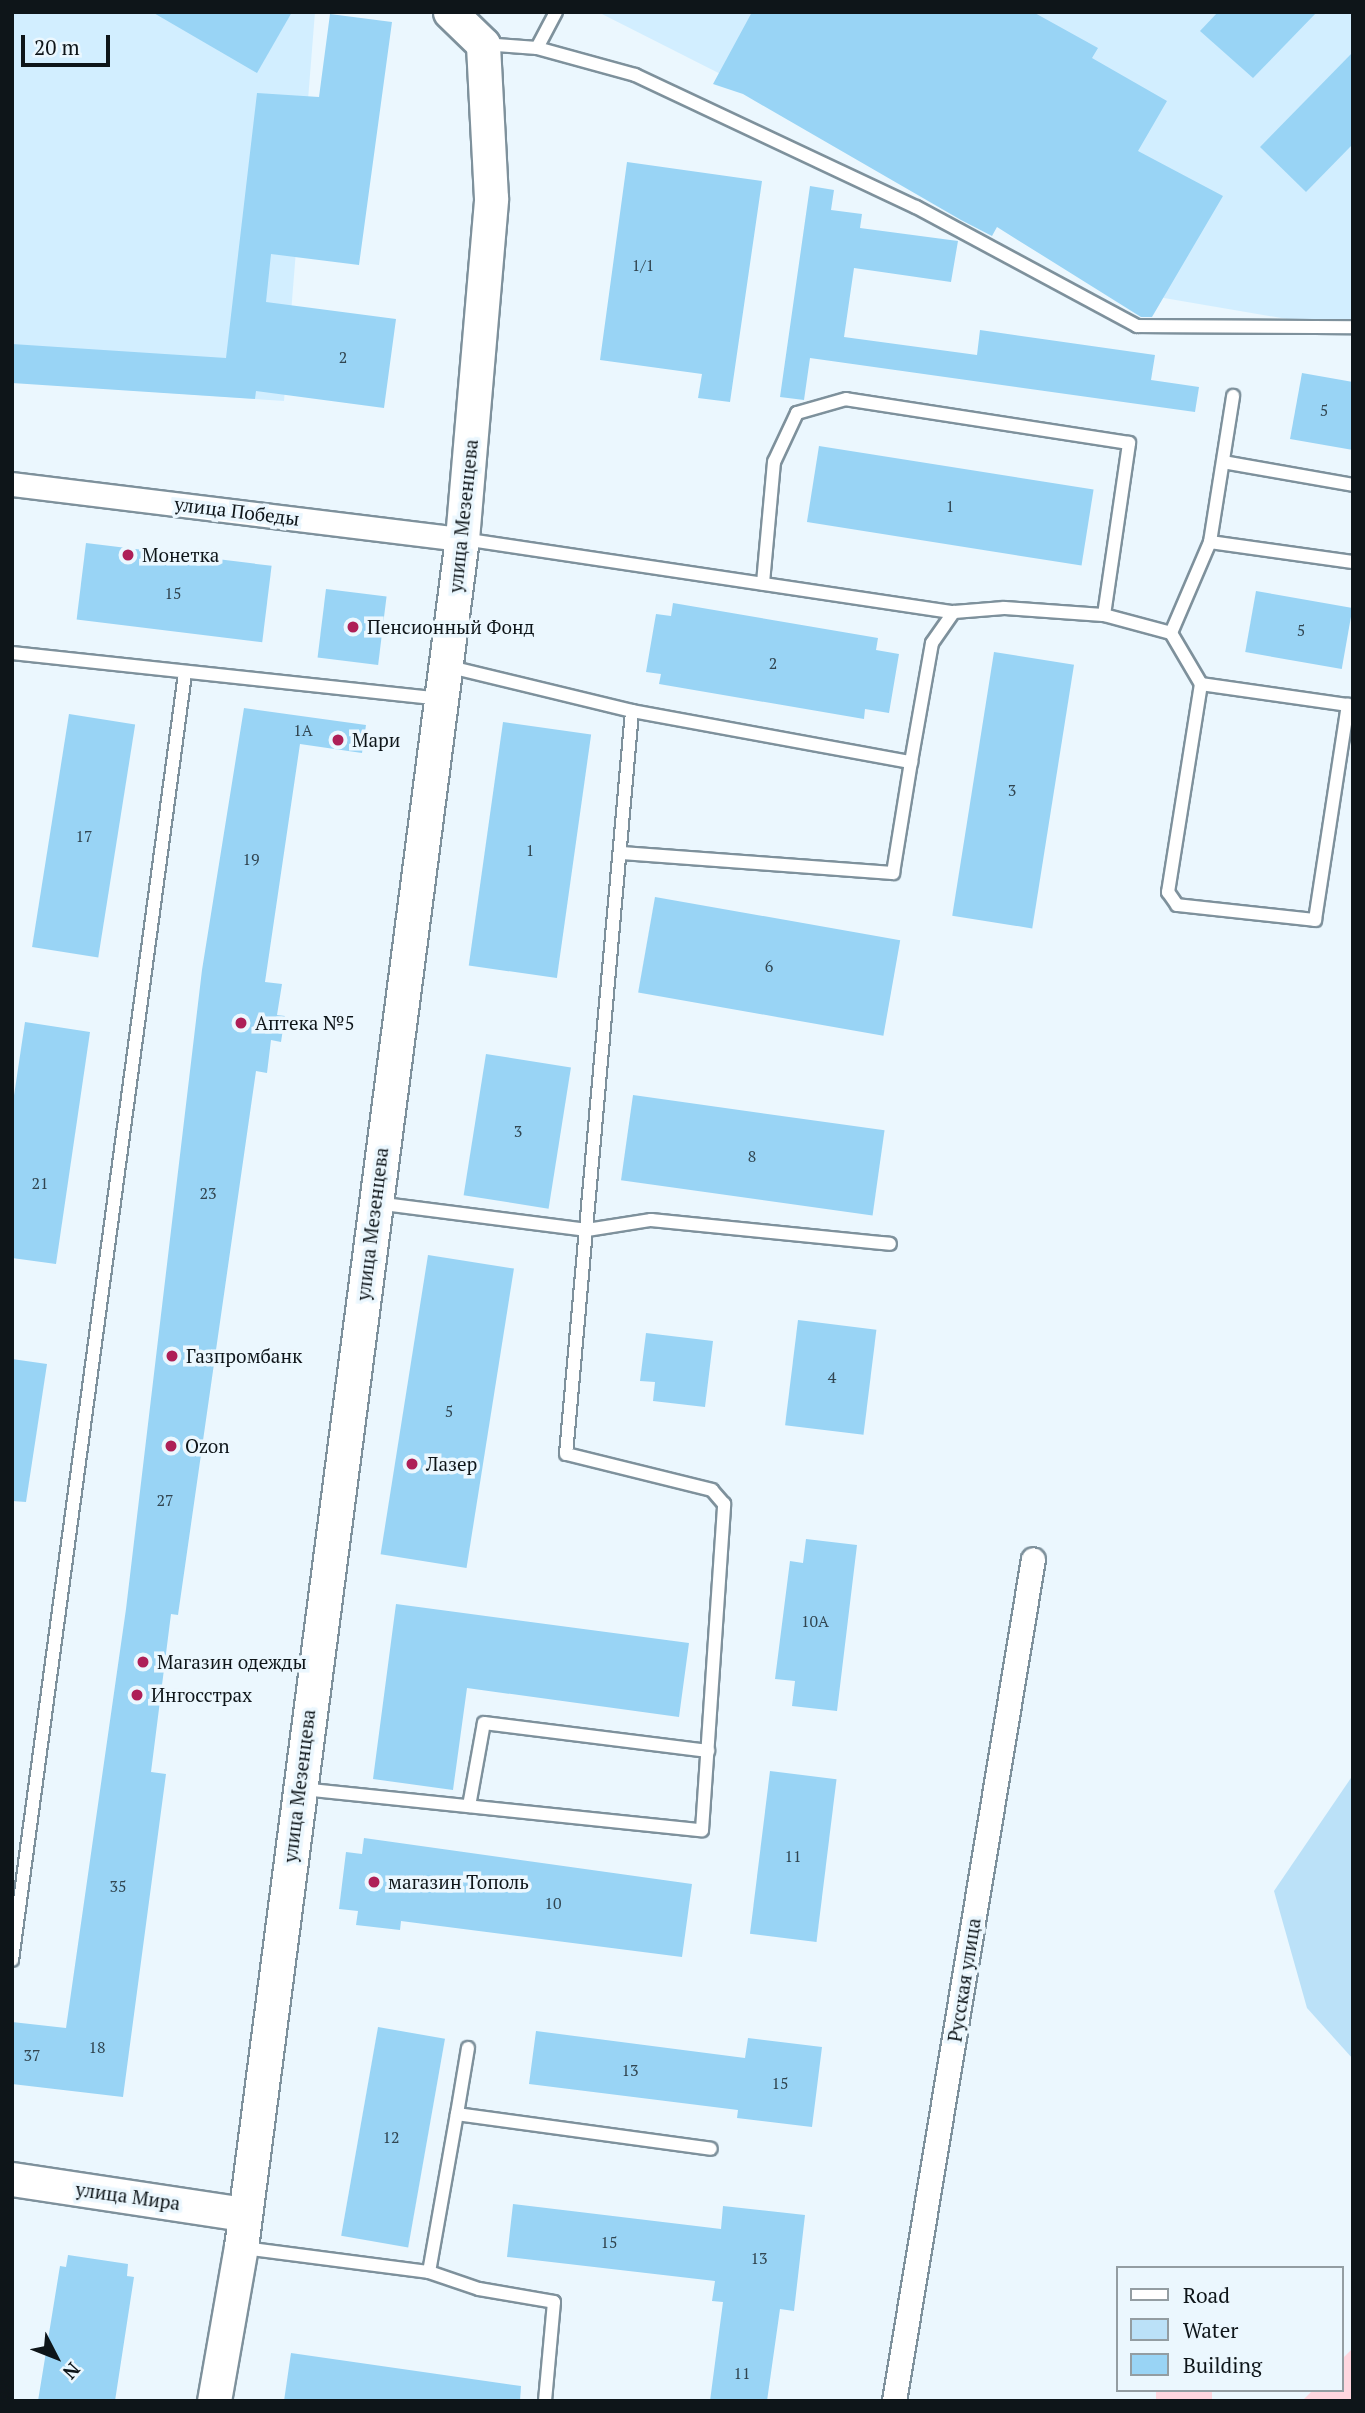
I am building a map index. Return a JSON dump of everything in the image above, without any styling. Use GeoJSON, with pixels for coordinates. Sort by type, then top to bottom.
{"type":"FeatureCollection","features":[{"type":"Feature","properties":{"kind":"main road"},"geometry":{"type":"LineString","coordinates":[[450,12],[483,44]]}},
{"type":"Feature","properties":{"kind":"main road","name":"улица Мезенцева"},"geometry":{"type":"LineString","coordinates":[[214,2401],[241,2247],[462,538],[491,198],[483,44]]}},
{"type":"Feature","properties":{"kind":"main road","name":"улица Мира"},"geometry":{"type":"LineString","coordinates":[[12,2179],[244,2214]]}},
{"type":"Feature","properties":{"kind":"street","name":"улица Победы"},"geometry":{"type":"LineString","coordinates":[[12,484],[462,538]]}},
{"type":"Feature","properties":{"kind":"street","name":"Русская улица"},"geometry":{"type":"LineString","coordinates":[[894,2401],[1033,1559]]}},
{"type":"Feature","properties":{"kind":"lane"},"geometry":{"type":"LineString","coordinates":[[537,48],[556,12]]}},
{"type":"Feature","properties":{"kind":"lane"},"geometry":{"type":"LineString","coordinates":[[483,44],[537,48],[635,75],[916,207],[1137,326],[1353,327]]}},
{"type":"Feature","properties":{"kind":"lane"},"geometry":{"type":"LineString","coordinates":[[1171,633],[1210,542],[1233,396]]}},
{"type":"Feature","properties":{"kind":"lane"},"geometry":{"type":"LineString","coordinates":[[763,584],[774,463],[797,413],[846,399],[1129,443],[1104,615]]}},
{"type":"Feature","properties":{"kind":"lane"},"geometry":{"type":"LineString","coordinates":[[1223,462],[1353,485]]}},
{"type":"Feature","properties":{"kind":"lane"},"geometry":{"type":"LineString","coordinates":[[462,538],[954,612],[1004,608],[1104,615],[1171,633],[1201,684],[1168,892],[1177,905],[1315,920],[1348,705],[1201,684]]}},
{"type":"Feature","properties":{"kind":"lane"},"geometry":{"type":"LineString","coordinates":[[1210,542],[1353,562]]}},
{"type":"Feature","properties":{"kind":"lane"},"geometry":{"type":"LineString","coordinates":[[621,853],[893,873],[933,643],[954,612]]}},
{"type":"Feature","properties":{"kind":"lane"},"geometry":{"type":"LineString","coordinates":[[12,653],[185,674],[440,699]]}},
{"type":"Feature","properties":{"kind":"lane"},"geometry":{"type":"LineString","coordinates":[[446,666],[632,711],[911,762]]}},
{"type":"Feature","properties":{"kind":"lane"},"geometry":{"type":"LineString","coordinates":[[12,1960],[185,674]]}},
{"type":"Feature","properties":{"kind":"lane"},"geometry":{"type":"LineString","coordinates":[[299,1788],[702,1830],[724,1504],[712,1490],[566,1454],[632,711]]}},
{"type":"Feature","properties":{"kind":"lane"},"geometry":{"type":"LineString","coordinates":[[375,1203],[587,1230],[651,1220],[890,1244]]}},
{"type":"Feature","properties":{"kind":"lane"},"geometry":{"type":"LineString","coordinates":[[470,1806],[484,1723],[708,1751]]}},
{"type":"Feature","properties":{"kind":"lane"},"geometry":{"type":"LineString","coordinates":[[429,2272],[468,2048]]}},
{"type":"Feature","properties":{"kind":"lane"},"geometry":{"type":"LineString","coordinates":[[457,2114],[711,2149]]}},
{"type":"Feature","properties":{"kind":"lane"},"geometry":{"type":"LineString","coordinates":[[241,2247],[429,2272],[479,2289],[554,2302],[545,2401]]}},
{"type":"Feature","properties":{"kind":"shaded area"},"geometry":{"type":"Polygon","coordinates":[[[12,12],[315,12],[284,401],[12,382],[12,12]]]}},
{"type":"Feature","properties":{"kind":"shaded area"},"geometry":{"type":"Polygon","coordinates":[[[598,12],[1353,12],[1353,323],[1328,326],[1164,298],[598,12]]]}},
{"type":"Feature","properties":{"kind":"shaded area"},"geometry":{"type":"Polygon","coordinates":[[[1353,2348],[1353,2401],[1302,2401],[1311,2392],[1344,2392],[1344,2357],[1353,2348]]]}},
{"type":"Feature","properties":{"kind":"shaded area"},"geometry":{"type":"Polygon","coordinates":[[[1156,2392],[1212,2392],[1212,2401],[1156,2401],[1156,2392]]]}},
{"type":"Feature","properties":{"kind":"water"},"geometry":{"type":"Polygon","coordinates":[[[1353,1775],[1353,2059],[1307,2008],[1274,1891],[1353,1775]]]}},
{"type":"Feature","properties":{"kind":"building"},"geometry":{"type":"Polygon","coordinates":[[[152,12],[292,12],[257,73],[152,12]]]}},
{"type":"Feature","properties":{"kind":"building"},"geometry":{"type":"Polygon","coordinates":[[[752,12],[1033,12],[1098,48],[1092,58],[1167,101],[1138,151],[1223,196],[1152,317],[1141,317],[997,227],[992,236],[743,94],[713,84],[752,12]]]}},
{"type":"Feature","properties":{"kind":"building"},"geometry":{"type":"Polygon","coordinates":[[[1218,12],[1317,12],[1253,78],[1200,31],[1218,12]]]}},
{"type":"Feature","properties":{"kind":"building"},"geometry":{"type":"Polygon","coordinates":[[[330,14],[392,22],[359,265],[271,254],[266,302],[396,319],[384,408],[256,391],[255,399],[12,383],[12,344],[226,358],[257,93],[319,97],[330,14]]]}},
{"type":"Feature","properties":{"kind":"building"},"geometry":{"type":"Polygon","coordinates":[[[1353,52],[1353,144],[1306,192],[1260,147],[1353,52]]]}},
{"type":"Feature","properties":{"kind":"building"},"geometry":{"type":"Polygon","coordinates":[[[627,162],[762,181],[730,402],[698,398],[702,374],[600,360],[627,162]]]}},
{"type":"Feature","properties":{"kind":"building"},"geometry":{"type":"Polygon","coordinates":[[[810,186],[834,190],[831,210],[862,214],[860,228],[958,241],[951,282],[854,268],[844,337],[977,355],[980,330],[1155,355],[1151,380],[1199,387],[1195,412],[810,358],[804,400],[780,397],[810,186]]]}},
{"type":"Feature","properties":{"kind":"building"},"geometry":{"type":"Polygon","coordinates":[[[1302,373],[1353,382],[1353,450],[1290,439],[1302,373]]]}},
{"type":"Feature","properties":{"kind":"building"},"geometry":{"type":"Polygon","coordinates":[[[819,446],[1094,489],[1082,566],[807,522],[819,446]]]}},
{"type":"Feature","properties":{"kind":"building"},"geometry":{"type":"Polygon","coordinates":[[[86,543],[272,566],[262,642],[77,619],[86,543]]]}},
{"type":"Feature","properties":{"kind":"building","name":"Пенсионный Фонд"},"geometry":{"type":"Polygon","coordinates":[[[326,589],[387,596],[378,665],[318,657],[326,589]]]}},
{"type":"Feature","properties":{"kind":"building"},"geometry":{"type":"Polygon","coordinates":[[[1256,591],[1353,608],[1342,669],[1245,652],[1256,591]]]}},
{"type":"Feature","properties":{"kind":"building"},"geometry":{"type":"Polygon","coordinates":[[[673,603],[878,638],[876,650],[899,654],[889,713],[865,709],[864,719],[659,684],[661,674],[646,672],[656,614],[671,616],[673,603]]]}},
{"type":"Feature","properties":{"kind":"building"},"geometry":{"type":"Polygon","coordinates":[[[994,652],[1074,665],[1032,928],[952,916],[994,652]]]}},
{"type":"Feature","properties":{"kind":"building"},"geometry":{"type":"Polygon","coordinates":[[[244,708],[366,725],[362,753],[300,744],[265,982],[282,984],[277,1015],[285,1016],[281,1042],[271,1040],[267,1073],[256,1071],[178,1615],[171,1614],[151,1772],[166,1774],[123,2097],[12,2084],[12,2022],[66,2028],[126,1609],[202,970],[244,708]]]}},
{"type":"Feature","properties":{"kind":"building"},"geometry":{"type":"Polygon","coordinates":[[[69,714],[135,724],[98,958],[32,947],[69,714]]]}},
{"type":"Feature","properties":{"kind":"building"},"geometry":{"type":"Polygon","coordinates":[[[503,722],[591,734],[557,978],[469,966],[503,722]]]}},
{"type":"Feature","properties":{"kind":"building"},"geometry":{"type":"Polygon","coordinates":[[[655,897],[900,940],[883,1036],[638,993],[655,897]]]}},
{"type":"Feature","properties":{"kind":"building"},"geometry":{"type":"Polygon","coordinates":[[[25,1022],[90,1032],[56,1264],[12,1258],[12,1109],[25,1022]]]}},
{"type":"Feature","properties":{"kind":"building"},"geometry":{"type":"Polygon","coordinates":[[[486,1054],[571,1067],[549,1209],[464,1195],[486,1054]]]}},
{"type":"Feature","properties":{"kind":"building"},"geometry":{"type":"Polygon","coordinates":[[[633,1095],[885,1130],[873,1216],[621,1180],[633,1095]]]}},
{"type":"Feature","properties":{"kind":"building"},"geometry":{"type":"Polygon","coordinates":[[[428,1255],[514,1269],[467,1568],[381,1554],[428,1255]]]}},
{"type":"Feature","properties":{"kind":"building"},"geometry":{"type":"Polygon","coordinates":[[[798,1320],[876,1330],[863,1435],[785,1425],[798,1320]]]}},
{"type":"Feature","properties":{"kind":"building"},"geometry":{"type":"Polygon","coordinates":[[[646,1333],[713,1341],[705,1407],[653,1401],[655,1382],[640,1381],[646,1333]]]}},
{"type":"Feature","properties":{"kind":"building"},"geometry":{"type":"Polygon","coordinates":[[[12,1359],[47,1364],[26,1502],[12,1501],[12,1359]]]}},
{"type":"Feature","properties":{"kind":"building"},"geometry":{"type":"Polygon","coordinates":[[[806,1539],[857,1545],[837,1711],[792,1706],[795,1681],[775,1679],[790,1561],[803,1563],[806,1539]]]}},
{"type":"Feature","properties":{"kind":"building"},"geometry":{"type":"Polygon","coordinates":[[[396,1604],[689,1643],[679,1717],[467,1688],[453,1790],[373,1779],[396,1604]]]}},
{"type":"Feature","properties":{"kind":"building"},"geometry":{"type":"Polygon","coordinates":[[[770,1771],[837,1779],[817,1942],[750,1934],[770,1771]]]}},
{"type":"Feature","properties":{"kind":"building"},"geometry":{"type":"Polygon","coordinates":[[[364,1838],[692,1884],[682,1957],[401,1921],[400,1930],[356,1925],[358,1911],[339,1909],[346,1852],[362,1854],[364,1838]]]}},
{"type":"Feature","properties":{"kind":"building"},"geometry":{"type":"Polygon","coordinates":[[[378,2027],[445,2039],[408,2248],[341,2236],[378,2027]]]}},
{"type":"Feature","properties":{"kind":"building"},"geometry":{"type":"Polygon","coordinates":[[[536,2031],[745,2058],[748,2038],[822,2047],[812,2127],[737,2118],[738,2110],[529,2084],[536,2031]]]}},
{"type":"Feature","properties":{"kind":"building"},"geometry":{"type":"Polygon","coordinates":[[[513,2204],[721,2229],[723,2206],[805,2215],[794,2311],[780,2309],[767,2401],[710,2401],[723,2302],[712,2301],[715,2281],[507,2257],[513,2204]]]}},
{"type":"Feature","properties":{"kind":"building"},"geometry":{"type":"Polygon","coordinates":[[[68,2255],[128,2264],[127,2276],[134,2277],[115,2401],[38,2401],[60,2266],[66,2267],[68,2255]]]}},
{"type":"Feature","properties":{"kind":"building"},"geometry":{"type":"Polygon","coordinates":[[[291,2353],[521,2386],[520,2401],[284,2401],[291,2353]]]}},
{"type":"Feature","properties":{"kind":"place","name":"Монетка"},"geometry":{"type":"Point","coordinates":[128,555]}},
{"type":"Feature","properties":{"kind":"place","name":"Пенсионный Фонд"},"geometry":{"type":"Point","coordinates":[353,627]}},
{"type":"Feature","properties":{"kind":"place","name":"Мари"},"geometry":{"type":"Point","coordinates":[338,740]}},
{"type":"Feature","properties":{"kind":"place","name":"Аптека №5"},"geometry":{"type":"Point","coordinates":[241,1023]}},
{"type":"Feature","properties":{"kind":"place","name":"Газпромбанк"},"geometry":{"type":"Point","coordinates":[172,1356]}},
{"type":"Feature","properties":{"kind":"place","name":"Ozon"},"geometry":{"type":"Point","coordinates":[171,1446]}},
{"type":"Feature","properties":{"kind":"place","name":"Лазер"},"geometry":{"type":"Point","coordinates":[412,1464]}},
{"type":"Feature","properties":{"kind":"place","name":"Магазин одежды"},"geometry":{"type":"Point","coordinates":[143,1662]}},
{"type":"Feature","properties":{"kind":"place","name":"Ингосстрах"},"geometry":{"type":"Point","coordinates":[137,1695]}},
{"type":"Feature","properties":{"kind":"place","name":"магазин Тополь"},"geometry":{"type":"Point","coordinates":[374,1882]}}]}
